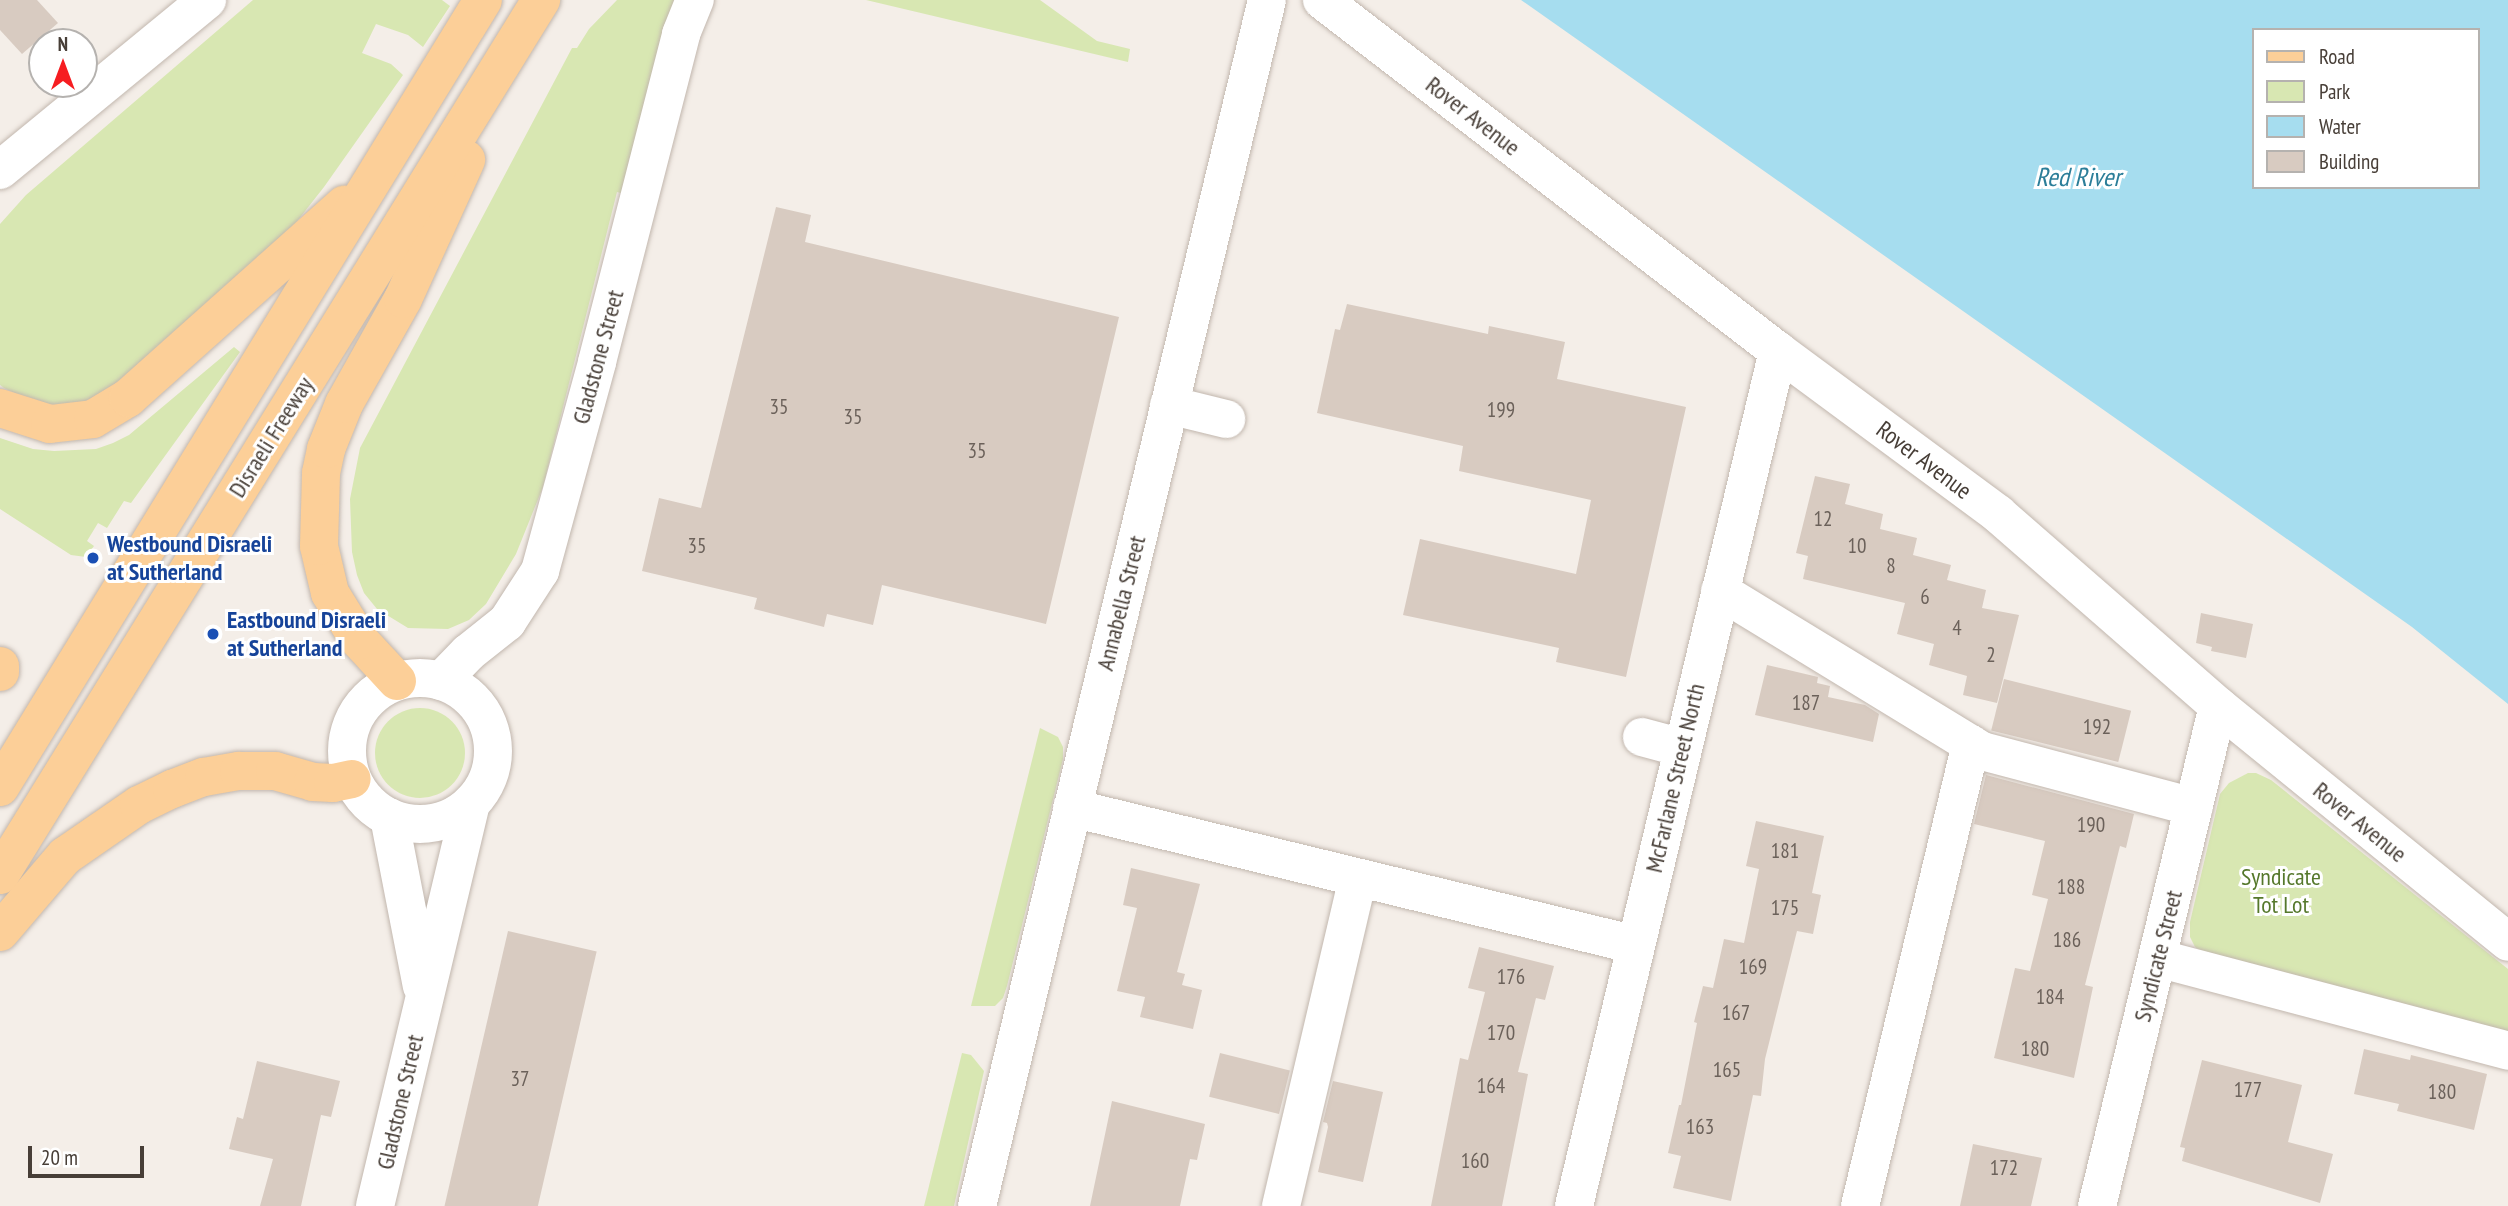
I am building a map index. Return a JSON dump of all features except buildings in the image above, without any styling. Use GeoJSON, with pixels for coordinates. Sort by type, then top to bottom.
{"type":"FeatureCollection","features":[{"type":"Feature","properties":{"kind":"main road","name":"Disraeli Freeway"},"geometry":{"type":"LineString","coordinates":[[0,786],[483,0]]}},
{"type":"Feature","properties":{"kind":"main road","name":"Disraeli Freeway"},"geometry":{"type":"LineString","coordinates":[[0,875],[536,9]]}},
{"type":"Feature","properties":{"kind":"main road"},"geometry":{"type":"LineString","coordinates":[[397,681],[359,640],[330,593],[323,571],[318,523],[323,461],[344,404],[404,299],[536,9]]}},
{"type":"Feature","properties":{"kind":"main road"},"geometry":{"type":"LineString","coordinates":[[0,408],[50,424],[93,419],[128,398],[374,178]]}},
{"type":"Feature","properties":{"kind":"main road"},"geometry":{"type":"LineString","coordinates":[[0,932],[65,856],[139,805],[172,789],[204,777],[239,771],[275,771],[313,782],[333,783],[352,779]]}},
{"type":"Feature","properties":{"kind":"street"},"geometry":{"type":"LineString","coordinates":[[0,170],[206,0]]}},
{"type":"Feature","properties":{"kind":"street","name":"Gladstone Street"},"geometry":{"type":"LineString","coordinates":[[441,681],[468,653],[507,622],[540,571],[601,349],[681,34],[695,0]]}},
{"type":"Feature","properties":{"kind":"street","name":"Annabella Street"},"geometry":{"type":"LineString","coordinates":[[976,1206],[1267,0]]}},
{"type":"Feature","properties":{"kind":"street","name":"Rover Avenue"},"geometry":{"type":"LineString","coordinates":[[1322,0],[1778,351],[1998,514],[2218,706],[2508,942]]}},
{"type":"Feature","properties":{"kind":"street","name":"McFarlane Street North"},"geometry":{"type":"LineString","coordinates":[[1574,1206],[1778,351]]}},
{"type":"Feature","properties":{"kind":"street"},"geometry":{"type":"LineString","coordinates":[[1169,405],[1226,419]]}},
{"type":"Feature","properties":{"kind":"street"},"geometry":{"type":"LineString","coordinates":[[1720,591],[1982,751],[2194,807]]}},
{"type":"Feature","properties":{"kind":"street","name":"Gladstone Street"},"geometry":{"type":"LineString","coordinates":[[352,779],[367,802],[389,817],[424,825],[457,814],[471,803],[490,775],[493,742],[481,710],[457,687],[441,681],[411,678],[397,681]]}},
{"type":"Feature","properties":{"kind":"street"},"geometry":{"type":"LineString","coordinates":[[352,779],[347,746],[357,713],[368,699],[397,681]]}},
{"type":"Feature","properties":{"kind":"street","name":"Syndicate Street"},"geometry":{"type":"LineString","coordinates":[[2097,1206],[2218,706]]}},
{"type":"Feature","properties":{"kind":"street"},"geometry":{"type":"LineString","coordinates":[[1642,737],[1683,748]]}},
{"type":"Feature","properties":{"kind":"street"},"geometry":{"type":"LineString","coordinates":[[1860,1206],[1971,744]]}},
{"type":"Feature","properties":{"kind":"street","name":"Gladstone Street"},"geometry":{"type":"LineString","coordinates":[[375,1206],[471,803]]}},
{"type":"Feature","properties":{"kind":"street"},"geometry":{"type":"LineString","coordinates":[[1072,808],[1636,945]]}},
{"type":"Feature","properties":{"kind":"street","name":"Gladstone Street"},"geometry":{"type":"LineString","coordinates":[[389,817],[424,999]]}},
{"type":"Feature","properties":{"kind":"street"},"geometry":{"type":"LineString","coordinates":[[1281,1206],[1358,878]]}},
{"type":"Feature","properties":{"kind":"street"},"geometry":{"type":"LineString","coordinates":[[2157,958],[2508,1051]]}},
{"type":"Feature","properties":{"kind":"green space"},"geometry":{"type":"Polygon","coordinates":[[[253,0],[442,0],[450,6],[423,47],[408,35],[376,24],[362,53],[391,64],[403,75],[324,187],[287,234],[97,400],[58,406],[31,401],[4,388],[0,385],[0,224],[26,195],[253,0]]]}},
{"type":"Feature","properties":{"kind":"green space"},"geometry":{"type":"Polygon","coordinates":[[[617,0],[681,0],[631,196],[617,192],[543,487],[516,554],[486,604],[469,620],[448,629],[408,628],[377,609],[364,593],[357,575],[352,552],[350,499],[360,448],[572,48],[577,48],[589,29],[617,0]]]}},
{"type":"Feature","properties":{"kind":"green space"},"geometry":{"type":"Polygon","coordinates":[[[866,0],[1040,0],[1097,41],[1130,49],[1128,62],[866,0]]]}},
{"type":"Feature","properties":{"kind":"green space"},"geometry":{"type":"Polygon","coordinates":[[[234,347],[240,352],[131,503],[124,501],[107,528],[98,523],[87,541],[94,546],[86,557],[71,555],[0,509],[0,438],[33,449],[54,451],[96,449],[113,443],[129,435],[234,347]]]}},
{"type":"Feature","properties":{"kind":"green space"},"geometry":{"type":"Polygon","coordinates":[[[420,708],[445,716],[457,728],[465,753],[457,778],[445,790],[420,798],[395,790],[383,778],[375,753],[383,728],[395,716],[420,708]]]}},
{"type":"Feature","properties":{"kind":"green space"},"geometry":{"type":"Polygon","coordinates":[[[1040,728],[1058,737],[1063,747],[1063,759],[1007,986],[1003,998],[995,1006],[971,1006],[1040,728]]]}},
{"type":"Feature","properties":{"kind":"green space","name":"Syndicate Tot Lot"},"geometry":{"type":"Polygon","coordinates":[[[2248,773],[2256,773],[2271,780],[2508,969],[2508,1040],[2206,954],[2195,947],[2190,937],[2190,922],[2220,794],[2229,783],[2248,773]]]}},
{"type":"Feature","properties":{"kind":"green space"},"geometry":{"type":"Polygon","coordinates":[[[962,1053],[971,1055],[984,1071],[954,1206],[924,1206],[962,1053]]]}},
{"type":"Feature","properties":{"kind":"water","name":"Red River"},"geometry":{"type":"Polygon","coordinates":[[[1521,0],[2508,0],[2508,704],[2412,627],[1521,0]]]}},
{"type":"Feature","properties":{"kind":"place","name":"Westbound Disraeli at Sutherland"},"geometry":{"type":"Point","coordinates":[93,558]}},
{"type":"Feature","properties":{"kind":"place","name":"Eastbound Disraeli at Sutherland"},"geometry":{"type":"Point","coordinates":[213,634]}}]}
